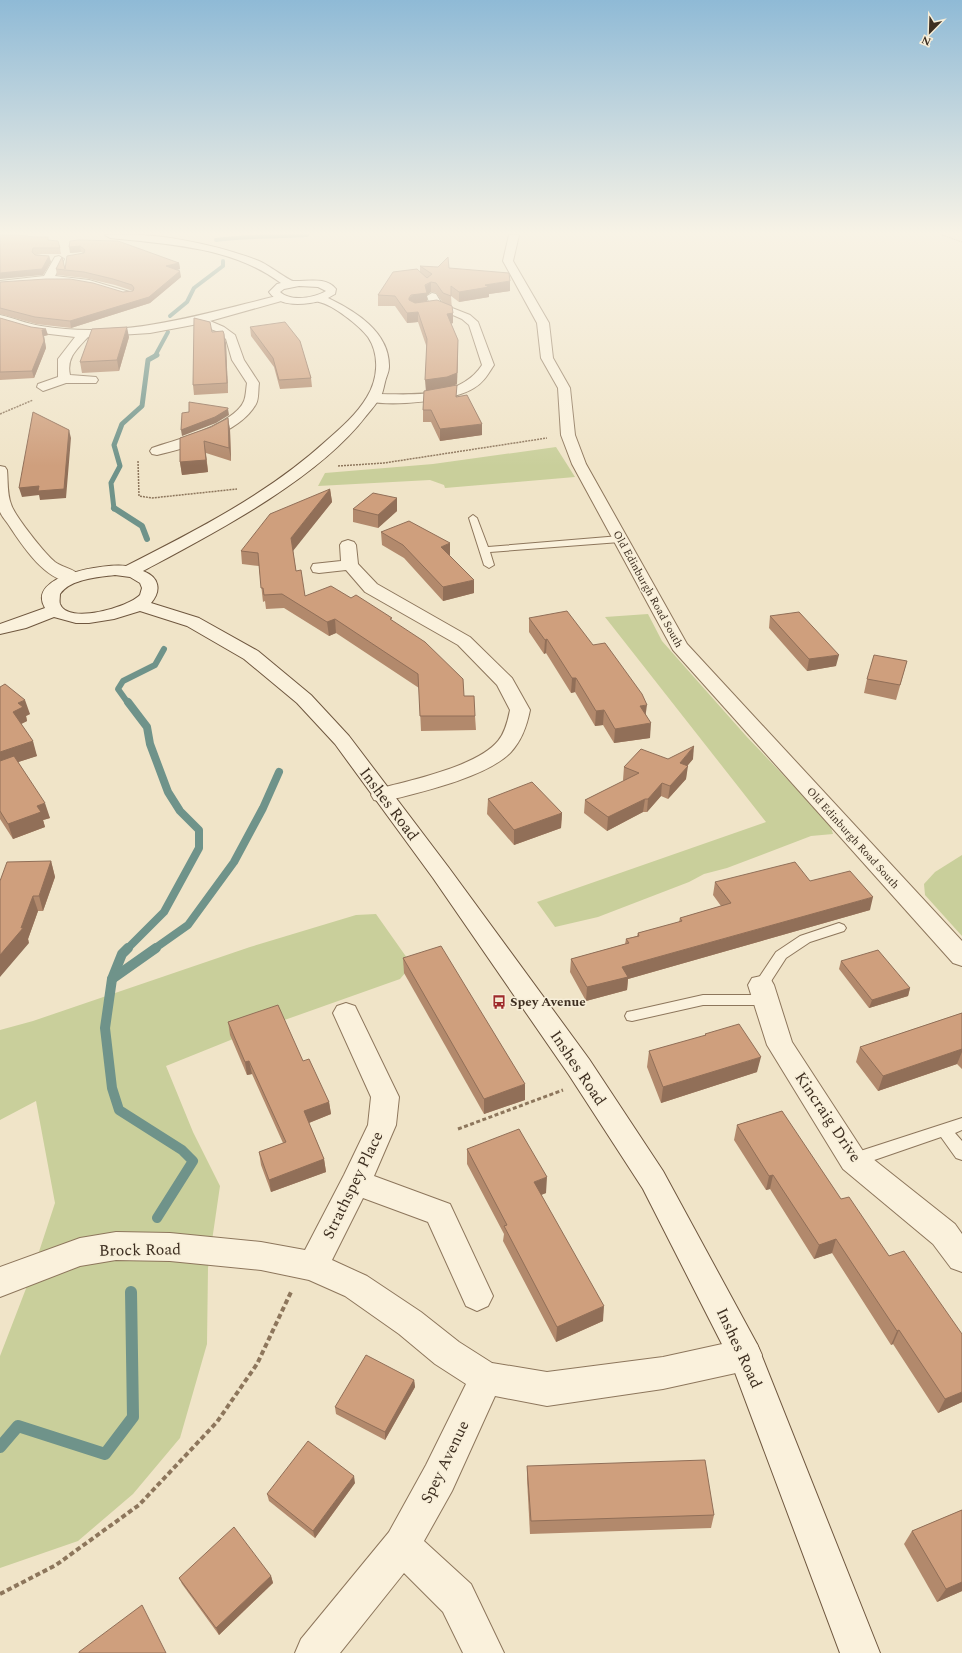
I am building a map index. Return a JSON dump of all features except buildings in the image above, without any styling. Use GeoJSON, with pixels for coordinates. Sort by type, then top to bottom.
{"type":"FeatureCollection","features":[{"type":"Feature","properties":{"kind":"street"},"geometry":{"type":"LineString","coordinates":[[0,318],[14,324],[43,330],[84,334],[147,331],[228,312]]}},
{"type":"Feature","properties":{"kind":"street"},"geometry":{"type":"LineString","coordinates":[[128,572],[196,536],[262,495],[310,462],[355,423],[373,398],[382,378],[383,367],[378,344],[361,322],[344,312]]}},
{"type":"Feature","properties":{"kind":"street"},"geometry":{"type":"LineString","coordinates":[[373,398],[450,394],[475,384],[485,374],[488,365],[474,324],[455,312]]}},
{"type":"Feature","properties":{"kind":"street","name":"Old Edinburgh Road South"},"geometry":{"type":"LineString","coordinates":[[537,312],[543,323],[547,358],[564,388],[568,435],[579,464],[679,646],[962,957]]}},
{"type":"Feature","properties":{"kind":"street"},"geometry":{"type":"LineString","coordinates":[[157,451],[193,440],[232,422],[250,402],[253,383],[238,360],[231,337],[220,329],[199,320]]}},
{"type":"Feature","properties":{"kind":"street"},"geometry":{"type":"LineString","coordinates":[[65,379],[62,370],[63,360],[84,334]]}},
{"type":"Feature","properties":{"kind":"street"},"geometry":{"type":"LineString","coordinates":[[43,387],[65,379],[92,380]]}},
{"type":"Feature","properties":{"kind":"street"},"geometry":{"type":"LineString","coordinates":[[173,431],[193,440]]}},
{"type":"Feature","properties":{"kind":"street"},"geometry":{"type":"LineString","coordinates":[[0,470],[2,504],[44,562],[55,570],[73,577]]}},
{"type":"Feature","properties":{"kind":"street"},"geometry":{"type":"LineString","coordinates":[[348,544],[350,565],[372,588],[464,641],[505,682],[520,710],[516,728],[501,751],[468,769],[382,795]]}},
{"type":"Feature","properties":{"kind":"street"},"geometry":{"type":"LineString","coordinates":[[319,568],[350,565]]}},
{"type":"Feature","properties":{"kind":"street"},"geometry":{"type":"LineString","coordinates":[[101,571],[128,572],[140,576],[148,582],[150,589],[147,597],[139,605],[126,612],[94,618],[65,615],[56,610],[51,604],[51,597],[55,590],[73,577],[101,571]]}},
{"type":"Feature","properties":{"kind":"street","name":"Inshes Road"},"geometry":{"type":"LineString","coordinates":[[139,605],[193,622],[251,655],[304,699],[342,740],[441,873],[578,1067],[649,1173],[745,1355],[860,1653]]}},
{"type":"Feature","properties":{"kind":"street"},"geometry":{"type":"LineString","coordinates":[[0,629],[20,624],[56,610]]}},
{"type":"Feature","properties":{"kind":"street","name":"Kincraig Drive"},"geometry":{"type":"LineString","coordinates":[[763,993],[780,1044],[853,1160],[944,1234],[962,1258]]}},
{"type":"Feature","properties":{"kind":"street","name":"Strathspey Place"},"geometry":{"type":"LineString","coordinates":[[303,1276],[356,1182],[382,1124],[385,1097],[346,1013]]}},
{"type":"Feature","properties":{"kind":"street"},"geometry":{"type":"LineString","coordinates":[[356,1182],[439,1213],[478,1296]]}},
{"type":"Feature","properties":{"kind":"street","name":"Brock Road"},"geometry":{"type":"LineString","coordinates":[[0,1282],[80,1252],[116,1246],[170,1247],[261,1256],[303,1276],[356,1286],[410,1323],[447,1353],[486,1378]]}},
{"type":"Feature","properties":{"kind":"street"},"geometry":{"type":"LineString","coordinates":[[486,1378],[547,1389],[663,1373],[745,1355]]}},
{"type":"Feature","properties":{"kind":"street","name":"Spey Avenue"},"geometry":{"type":"LineString","coordinates":[[315,1653],[402,1545],[439,1478],[486,1378]]}},
{"type":"Feature","properties":{"kind":"street"},"geometry":{"type":"LineString","coordinates":[[402,1545],[457,1598],[484,1653]]}},
{"type":"Feature","properties":{"kind":"lane"},"geometry":{"type":"LineString","coordinates":[[473,518],[489,565]]}},
{"type":"Feature","properties":{"kind":"lane"},"geometry":{"type":"LineString","coordinates":[[485,550],[620,539]]}},
{"type":"Feature","properties":{"kind":"lane"},"geometry":{"type":"LineString","coordinates":[[632,1016],[703,1000],[763,993],[781,955],[805,940],[839,928]]}},
{"type":"Feature","properties":{"kind":"lane"},"geometry":{"type":"LineString","coordinates":[[853,1160],[962,1124]]}},
{"type":"Feature","properties":{"kind":"lane"},"geometry":{"type":"LineString","coordinates":[[944,1130],[962,1153]]}},
{"type":"Feature","properties":{"kind":"path"},"geometry":{"type":"LineString","coordinates":[[310,462],[352,466],[384,463],[568,435]]}},
{"type":"Feature","properties":{"kind":"path"},"geometry":{"type":"LineString","coordinates":[[157,451],[138,459],[139,496],[152,498],[233,488],[262,495]]}},
{"type":"Feature","properties":{"kind":"path"},"geometry":{"type":"LineString","coordinates":[[458,1129],[568,1088]]}},
{"type":"Feature","properties":{"kind":"path"},"geometry":{"type":"LineString","coordinates":[[0,1594],[56,1565],[139,1505],[216,1422],[257,1364],[303,1276]]}},
{"type":"Feature","properties":{"kind":"green space"},"geometry":{"type":"Polygon","coordinates":[[[556,447],[575,477],[445,488],[444,485],[430,480],[318,486],[325,473],[433,464],[556,447]]]}},
{"type":"Feature","properties":{"kind":"green space"},"geometry":{"type":"Polygon","coordinates":[[[648,614],[662,641],[747,737],[830,824],[833,834],[811,836],[727,868],[704,874],[689,882],[598,917],[555,927],[537,902],[766,822],[605,617],[648,614]]]}},
{"type":"Feature","properties":{"kind":"green space"},"geometry":{"type":"Polygon","coordinates":[[[962,855],[962,936],[925,895],[924,884],[935,872],[962,855]]]}},
{"type":"Feature","properties":{"kind":"green space"},"geometry":{"type":"Polygon","coordinates":[[[376,914],[412,965],[400,979],[248,1033],[166,1066],[193,1132],[220,1186],[208,1268],[207,1344],[180,1438],[133,1494],[78,1541],[0,1568],[0,1356],[32,1273],[55,1203],[36,1101],[0,1120],[0,1030],[33,1021],[250,947],[356,915],[376,914]]]}},
{"type":"Feature","properties":{"kind":"waterway"},"geometry":{"type":"LineString","coordinates":[[170,316],[175,312]]}},
{"type":"Feature","properties":{"kind":"waterway"},"geometry":{"type":"LineString","coordinates":[[155,356],[168,332]]}},
{"type":"Feature","properties":{"kind":"waterway"},"geometry":{"type":"LineString","coordinates":[[114,509],[111,483],[120,466],[114,445],[122,424],[142,406],[148,360],[157,355]]}},
{"type":"Feature","properties":{"kind":"waterway"},"geometry":{"type":"LineString","coordinates":[[114,508],[142,526],[147,539]]}},
{"type":"Feature","properties":{"kind":"waterway"},"geometry":{"type":"LineString","coordinates":[[128,703],[118,689],[123,681],[155,665],[164,649]]}},
{"type":"Feature","properties":{"kind":"waterway"},"geometry":{"type":"LineString","coordinates":[[112,979],[122,954],[164,912],[199,848],[199,830],[180,811],[168,792],[150,744],[147,727],[128,702]]}},
{"type":"Feature","properties":{"kind":"waterway"},"geometry":{"type":"LineString","coordinates":[[154,949],[188,925],[234,862],[263,808],[279,772]]}},
{"type":"Feature","properties":{"kind":"waterway"},"geometry":{"type":"LineString","coordinates":[[112,979],[156,948]]}},
{"type":"Feature","properties":{"kind":"waterway"},"geometry":{"type":"LineString","coordinates":[[112,979],[105,1028],[112,1088],[119,1110],[182,1150],[193,1161],[157,1218]]}},
{"type":"Feature","properties":{"kind":"waterway"},"geometry":{"type":"LineString","coordinates":[[0,1447],[18,1426],[105,1454],[133,1417],[131,1292]]}},
{"type":"Feature","properties":{"kind":"place","name":"Spey Avenue"},"geometry":{"type":"Point","coordinates":[499,1002]}}]}
